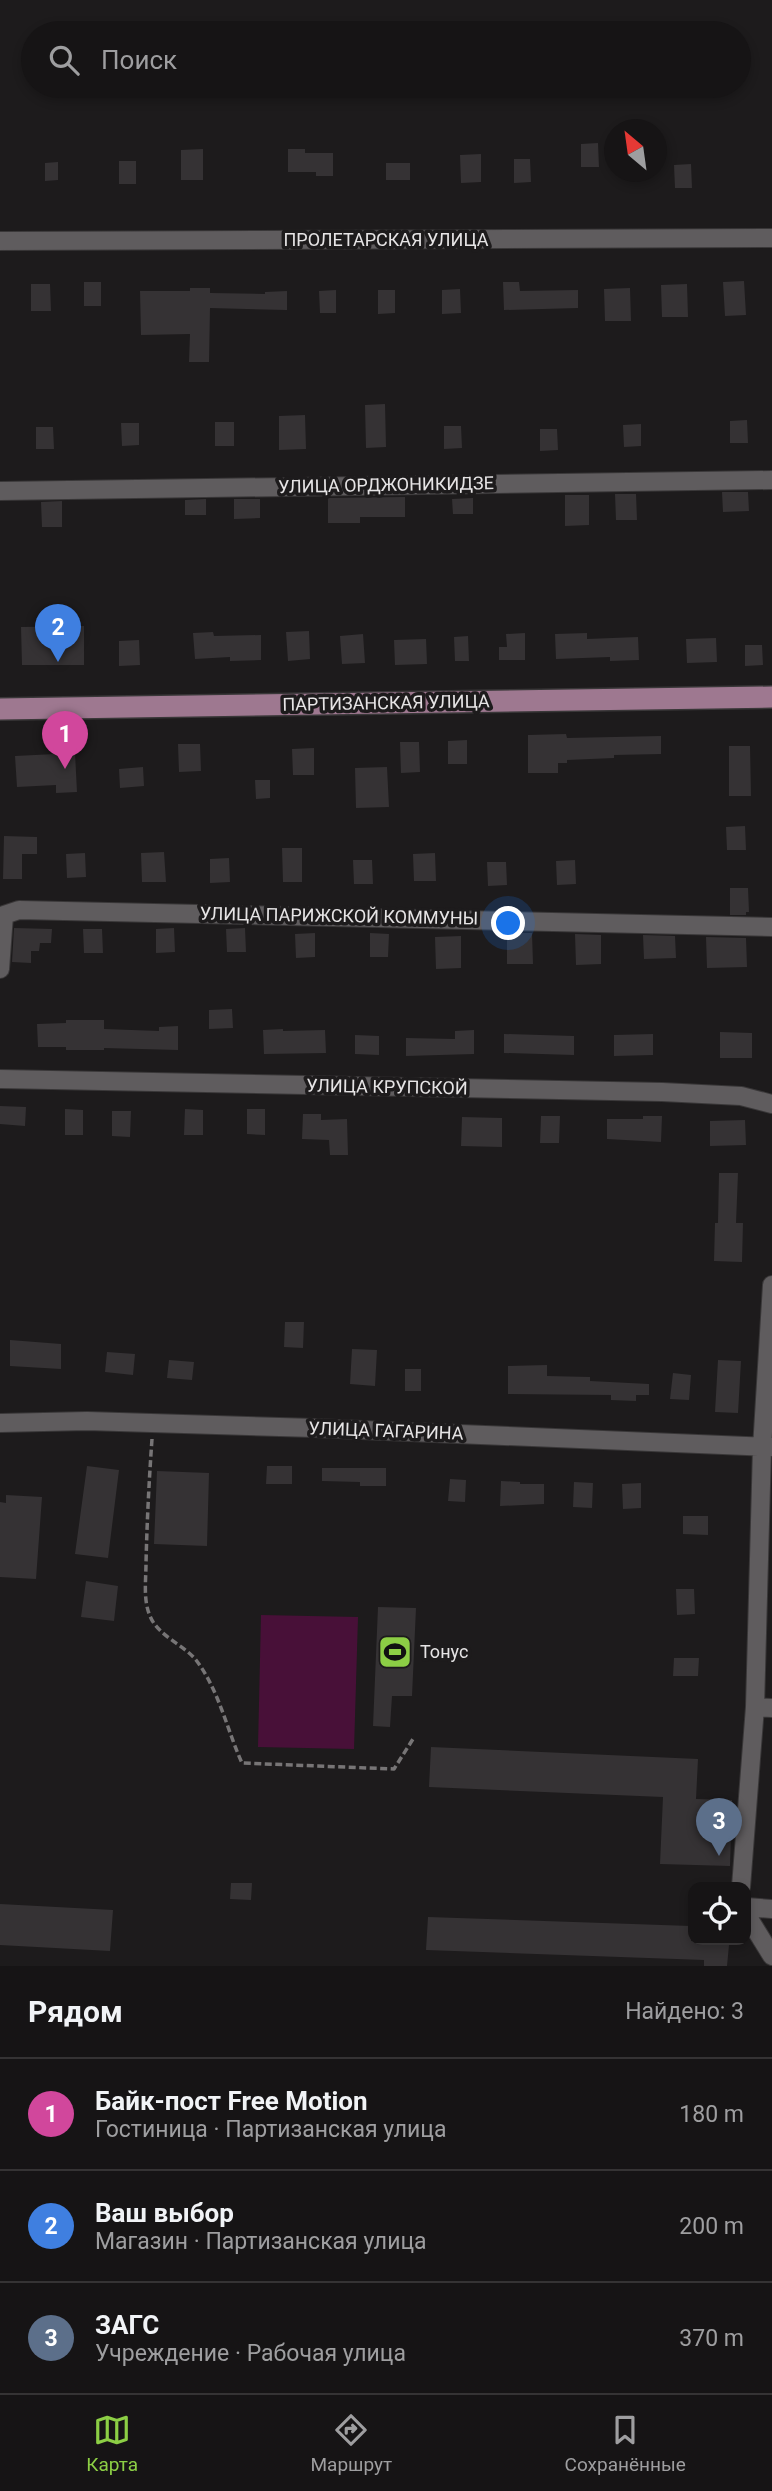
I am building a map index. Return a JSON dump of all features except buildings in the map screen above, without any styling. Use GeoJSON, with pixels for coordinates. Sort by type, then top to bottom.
{"type":"FeatureCollection","features":[{"type":"Feature","properties":{"kind":"main road","name":"ПАРТИЗАНСКАЯ УЛИЦА"},"geometry":{"type":"LineString","coordinates":[[0,709],[772,697]]}},
{"type":"Feature","properties":{"kind":"street","name":"ПРОЛЕТАРСКАЯ УЛИЦА"},"geometry":{"type":"LineString","coordinates":[[0,241],[772,239]]}},
{"type":"Feature","properties":{"kind":"street","name":"УЛИЦА ОРДЖОНИКИДЗЕ"},"geometry":{"type":"LineString","coordinates":[[0,491],[772,480]]}},
{"type":"Feature","properties":{"kind":"street","name":"УЛИЦА ПАРИЖСКОЙ КОММУНЫ"},"geometry":{"type":"LineString","coordinates":[[0,969],[4,915],[19,910],[772,927]]}},
{"type":"Feature","properties":{"kind":"street","name":"УЛИЦА КРУПСКОЙ"},"geometry":{"type":"LineString","coordinates":[[0,1079],[662,1092],[741,1096],[772,1104]]}},
{"type":"Feature","properties":{"kind":"street"},"geometry":{"type":"LineString","coordinates":[[741,1882],[752,1747],[763,1708],[772,1286]]}},
{"type":"Feature","properties":{"kind":"street","name":"УЛИЦА ГАГАРИНА"},"geometry":{"type":"LineString","coordinates":[[0,1423],[153,1423],[767,1447]]}},
{"type":"Feature","properties":{"kind":"street"},"geometry":{"type":"LineString","coordinates":[[751,1907],[772,1909]]}},
{"type":"Feature","properties":{"kind":"street"},"geometry":{"type":"LineString","coordinates":[[751,1922],[772,1956]]}},
{"type":"Feature","properties":{"kind":"path"},"geometry":{"type":"LineString","coordinates":[[153,1423],[147,1526],[148,1613],[153,1624],[194,1658],[205,1674],[242,1763],[394,1769],[414,1739]]}},
{"type":"Feature","properties":{"kind":"shaded area"},"geometry":{"type":"Polygon","coordinates":[[[261,1615],[358,1617],[354,1749],[258,1747],[261,1615]]]}},
{"type":"Feature","properties":{"kind":"place","name":"Ваш выбор"},"geometry":{"type":"Point","coordinates":[58,662]}},
{"type":"Feature","properties":{"kind":"place","name":"Байк-пост Free Motion"},"geometry":{"type":"Point","coordinates":[65,769]}},
{"type":"Feature","properties":{"kind":"place","name":"Тонус"},"geometry":{"type":"Point","coordinates":[395,1652]}},
{"type":"Feature","properties":{"kind":"place","name":"ЗАГС"},"geometry":{"type":"Point","coordinates":[719,1856]}}]}
